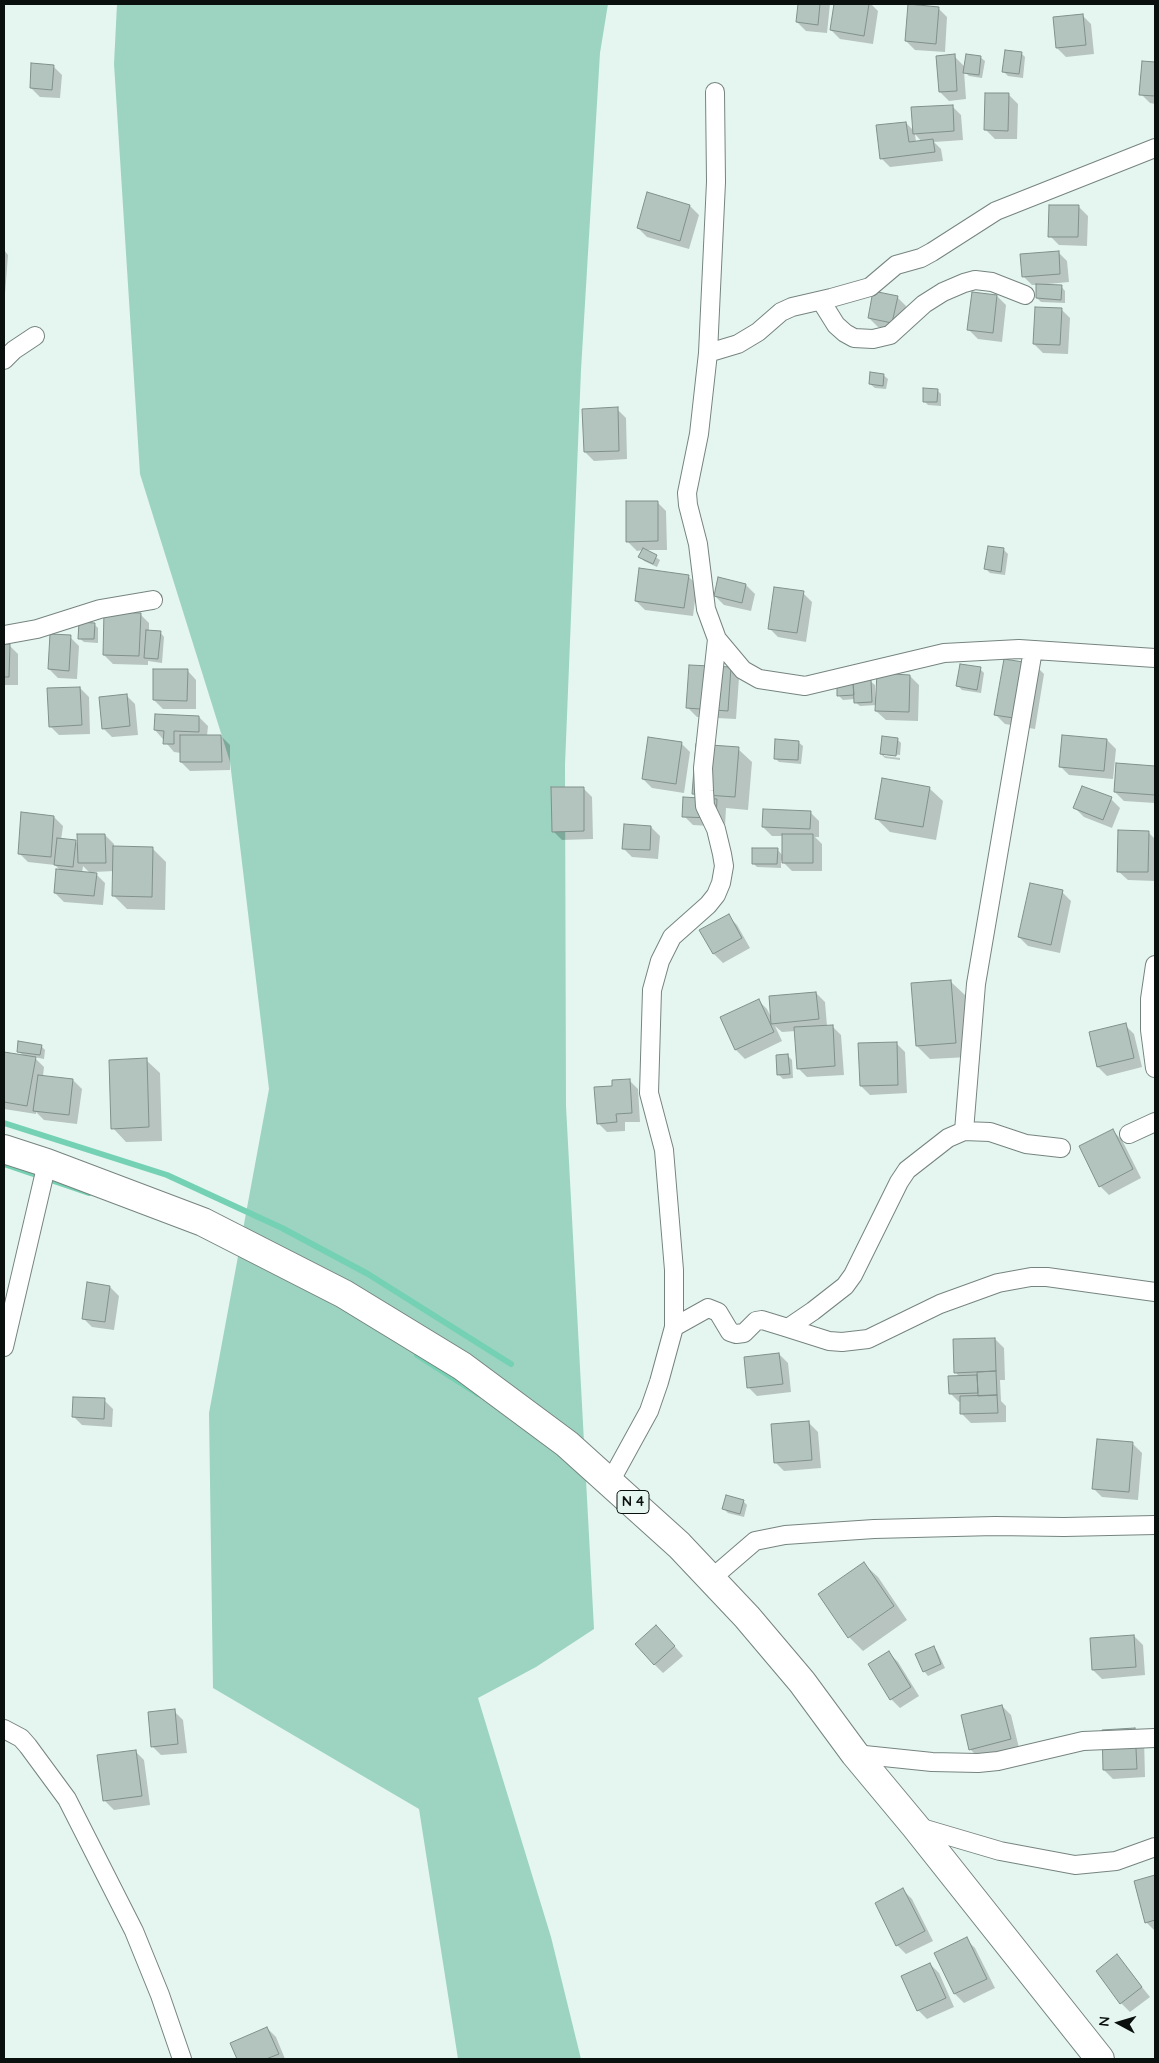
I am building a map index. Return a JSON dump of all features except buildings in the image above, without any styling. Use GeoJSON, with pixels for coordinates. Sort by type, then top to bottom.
{"type":"FeatureCollection","features":[{"type":"Feature","properties":{"kind":"highway","name":"N 4"},"geometry":{"type":"LineString","coordinates":[[4,1149],[47,1163],[203,1222],[344,1294],[462,1366],[567,1444],[712,1578],[802,1682],[855,1754],[915,1826],[1100,2059]]}},
{"type":"Feature","properties":{"kind":"street"},"geometry":{"type":"LineString","coordinates":[[715,92],[716,182],[708,353],[699,434],[687,493],[688,506],[698,544],[706,609],[717,639],[743,670],[759,679],[805,686],[944,653],[1019,649],[1155,658]]}},
{"type":"Feature","properties":{"kind":"street"},"geometry":{"type":"LineString","coordinates":[[708,353],[738,344],[758,332],[781,312],[792,306],[821,301],[870,287],[896,265],[926,255],[996,211],[1155,148]]}},
{"type":"Feature","properties":{"kind":"street"},"geometry":{"type":"LineString","coordinates":[[821,301],[836,325],[845,333],[854,338],[872,339],[890,335],[924,304],[942,292],[964,283],[976,280],[992,282],[1025,295]]}},
{"type":"Feature","properties":{"kind":"street"},"geometry":{"type":"LineString","coordinates":[[4,360],[14,350],[35,336]]}},
{"type":"Feature","properties":{"kind":"street"},"geometry":{"type":"LineString","coordinates":[[4,635],[37,629],[100,609],[153,600]]}},
{"type":"Feature","properties":{"kind":"street"},"geometry":{"type":"LineString","coordinates":[[610,1482],[649,1410],[674,1327],[674,1260],[664,1150],[649,1093],[652,990],[660,961],[672,937],[708,905],[722,883],[724,866],[716,829],[705,806],[703,768],[717,639]]}},
{"type":"Feature","properties":{"kind":"street"},"geometry":{"type":"LineString","coordinates":[[964,1131],[976,984],[1033,650]]}},
{"type":"Feature","properties":{"kind":"street"},"geometry":{"type":"LineString","coordinates":[[1155,965],[1150,999],[1150,1030],[1155,1068]]}},
{"type":"Feature","properties":{"kind":"street"},"geometry":{"type":"LineString","coordinates":[[1129,1134],[1155,1122]]}},
{"type":"Feature","properties":{"kind":"street"},"geometry":{"type":"LineString","coordinates":[[788,1328],[840,1290],[853,1276],[899,1182],[907,1170],[948,1138],[964,1131],[990,1132],[1026,1144],[1061,1148]]}},
{"type":"Feature","properties":{"kind":"street"},"geometry":{"type":"LineString","coordinates":[[4,1347],[47,1163]]}},
{"type":"Feature","properties":{"kind":"street"},"geometry":{"type":"LineString","coordinates":[[674,1327],[708,1308],[718,1312],[730,1332],[736,1334],[744,1333],[756,1321],[762,1320],[829,1341],[842,1342],[868,1338],[940,1304],[998,1283],[1031,1277],[1047,1277],[1155,1292]]}},
{"type":"Feature","properties":{"kind":"street"},"geometry":{"type":"LineString","coordinates":[[712,1578],[755,1541],[785,1535],[884,1529],[1155,1525]]}},
{"type":"Feature","properties":{"kind":"street"},"geometry":{"type":"LineString","coordinates":[[4,1729],[21,1738],[67,1799],[134,1931],[160,1995],[182,2059]]}},
{"type":"Feature","properties":{"kind":"street"},"geometry":{"type":"LineString","coordinates":[[855,1754],[932,1762],[978,1763],[998,1761],[1083,1741],[1155,1738]]}},
{"type":"Feature","properties":{"kind":"street"},"geometry":{"type":"LineString","coordinates":[[915,1826],[1000,1852],[1075,1865],[1116,1861],[1155,1847]]}},
{"type":"Feature","properties":{"kind":"green space"},"geometry":{"type":"Polygon","coordinates":[[[117,4],[608,4],[600,53],[581,370],[565,765],[566,1106],[594,1629],[536,1667],[478,1698],[551,1937],[581,2059],[458,2059],[419,1809],[213,1688],[209,1413],[269,1089],[230,762],[140,474],[114,64],[117,4]]]}},
{"type":"Feature","properties":{"kind":"waterway"},"geometry":{"type":"LineString","coordinates":[[4,1123],[167,1175],[282,1228],[368,1274],[511,1364]]}},
{"type":"Feature","properties":{"kind":"waterway"},"geometry":{"type":"LineString","coordinates":[[4,1164],[89,1193]]}},
{"type":"Feature","properties":{"kind":"waterway"},"geometry":{"type":"LineString","coordinates":[[417,1355],[478,1394]]}}]}
